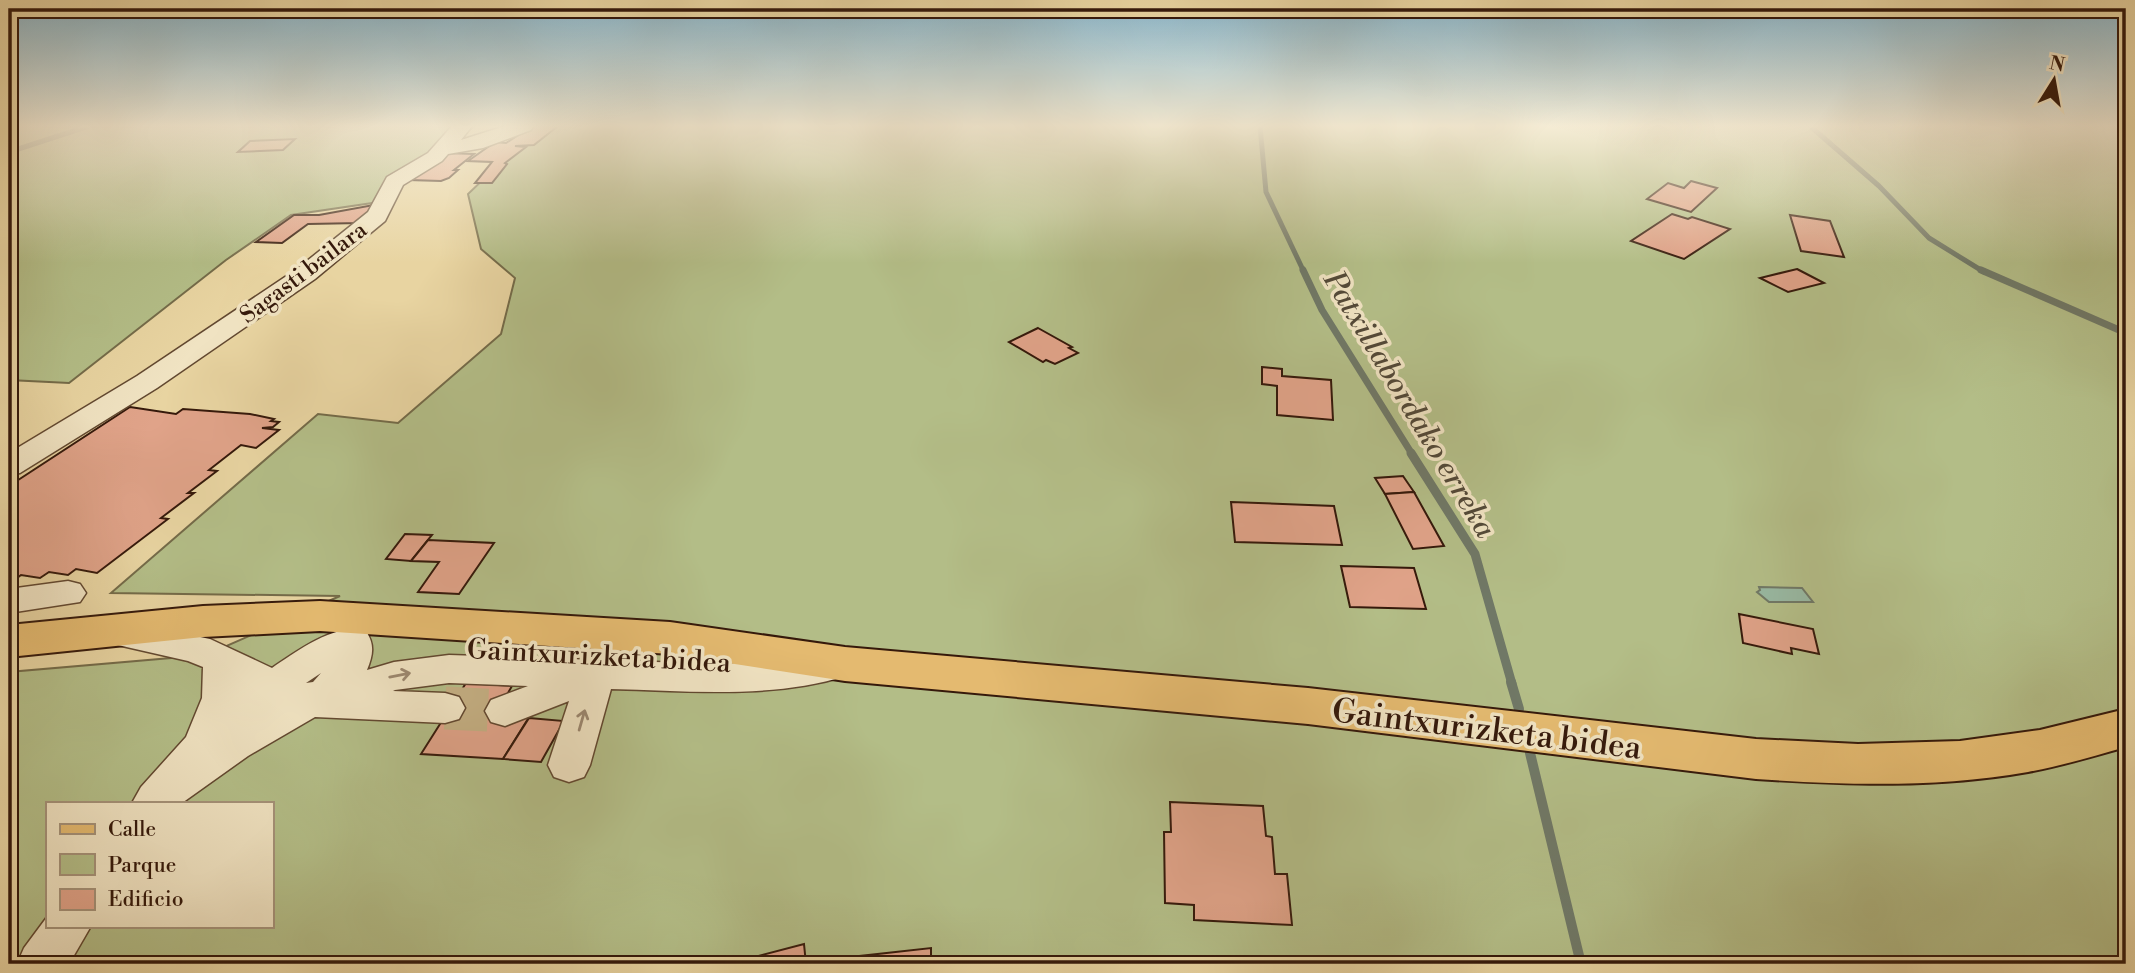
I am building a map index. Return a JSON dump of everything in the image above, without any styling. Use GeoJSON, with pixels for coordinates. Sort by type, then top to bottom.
{"type":"FeatureCollection","features":[{"type":"Feature","properties":{"kind":"main road","name":"Gaintxurizketa bidea"},"geometry":{"type":"LineString","coordinates":[[337,628],[720,663],[845,664]]}},
{"type":"Feature","properties":{"kind":"main road","name":"Gaintxurizketa bidea"},"geometry":{"type":"LineString","coordinates":[[9,641],[107,631],[337,628],[473,635],[521,628],[721,644],[845,664],[1308,706],[1756,760],[1828,764],[1965,760],[2028,752],[2126,728]]}},
{"type":"Feature","properties":{"kind":"street","name":"Sagasti bailara"},"geometry":{"type":"LineString","coordinates":[[9,466],[147,382],[306,274],[377,216],[394,181],[409,171]]}},
{"type":"Feature","properties":{"kind":"street"},"geometry":{"type":"LineString","coordinates":[[9,601],[68,593]]}},
{"type":"Feature","properties":{"kind":"street"},"geometry":{"type":"LineString","coordinates":[[155,801],[234,745],[327,692],[349,668],[355,649],[337,628],[312,660],[246,705],[188,760]]}},
{"type":"Feature","properties":{"kind":"street"},"geometry":{"type":"LineString","coordinates":[[107,631],[169,642],[219,657],[312,702],[445,708]]}},
{"type":"Feature","properties":{"kind":"street"},"geometry":{"type":"LineString","coordinates":[[155,801],[203,739],[222,701],[224,678],[219,657]]}},
{"type":"Feature","properties":{"kind":"street"},"geometry":{"type":"LineString","coordinates":[[312,702],[367,683],[422,671],[475,669],[715,678],[778,676],[845,664]]}},
{"type":"Feature","properties":{"kind":"street"},"geometry":{"type":"LineString","coordinates":[[505,711],[596,675]]}},
{"type":"Feature","properties":{"kind":"street"},"geometry":{"type":"LineString","coordinates":[[569,765],[596,675]]}},
{"type":"Feature","properties":{"kind":"street"},"geometry":{"type":"LineString","coordinates":[[41,964],[67,928]]}},
{"type":"Feature","properties":{"kind":"green space"},"geometry":{"type":"Polygon","coordinates":[[[9,171],[414,171],[379,202],[291,215],[226,260],[69,383],[9,380],[9,171]]]}},
{"type":"Feature","properties":{"kind":"green space"},"geometry":{"type":"Polygon","coordinates":[[[492,171],[2126,171],[2126,964],[9,964],[9,672],[206,655],[340,596],[111,593],[318,414],[398,423],[501,334],[515,278],[481,249],[468,194],[492,171]]]}},
{"type":"Feature","properties":{"kind":"shaded area"},"geometry":{"type":"Polygon","coordinates":[[[1759,587],[1802,588],[1813,602],[1769,602],[1757,592],[1759,587]]]}},
{"type":"Feature","properties":{"kind":"building"},"geometry":{"type":"Polygon","coordinates":[[[421,171],[456,171],[441,181],[410,180],[421,171]]]}},
{"type":"Feature","properties":{"kind":"building"},"geometry":{"type":"Polygon","coordinates":[[[484,171],[501,171],[492,183],[475,183],[484,171]]]}},
{"type":"Feature","properties":{"kind":"building"},"geometry":{"type":"Polygon","coordinates":[[[1691,181],[1717,188],[1691,212],[1647,199],[1668,183],[1684,188],[1691,181]]]}},
{"type":"Feature","properties":{"kind":"building"},"geometry":{"type":"Polygon","coordinates":[[[379,204],[360,223],[308,224],[282,243],[256,242],[294,215],[319,215],[379,204]]]}},
{"type":"Feature","properties":{"kind":"building"},"geometry":{"type":"Polygon","coordinates":[[[1672,214],[1688,219],[1692,217],[1730,229],[1684,259],[1631,241],[1672,214]]]}},
{"type":"Feature","properties":{"kind":"building"},"geometry":{"type":"Polygon","coordinates":[[[1790,215],[1830,221],[1844,257],[1801,251],[1790,215]]]}},
{"type":"Feature","properties":{"kind":"building"},"geometry":{"type":"Polygon","coordinates":[[[1797,269],[1824,283],[1788,292],[1760,278],[1797,269]]]}},
{"type":"Feature","properties":{"kind":"building"},"geometry":{"type":"Polygon","coordinates":[[[1038,328],[1078,353],[1055,364],[1046,360],[1043,362],[1009,342],[1038,328]]]}},
{"type":"Feature","properties":{"kind":"building"},"geometry":{"type":"Polygon","coordinates":[[[1262,367],[1282,369],[1282,376],[1331,380],[1333,420],[1277,415],[1277,386],[1262,384],[1262,367]]]}},
{"type":"Feature","properties":{"kind":"building"},"geometry":{"type":"Polygon","coordinates":[[[130,407],[176,414],[183,409],[250,414],[274,419],[271,421],[279,422],[273,427],[262,428],[279,430],[256,448],[241,445],[209,470],[217,471],[161,518],[168,519],[97,573],[76,569],[68,575],[49,572],[40,578],[21,575],[12,582],[9,581],[9,486],[130,407]]]}},
{"type":"Feature","properties":{"kind":"building"},"geometry":{"type":"Polygon","coordinates":[[[1403,476],[1414,492],[1385,494],[1375,478],[1403,476]]]}},
{"type":"Feature","properties":{"kind":"building"},"geometry":{"type":"Polygon","coordinates":[[[1414,492],[1444,546],[1413,549],[1385,494],[1414,492]]]}},
{"type":"Feature","properties":{"kind":"building"},"geometry":{"type":"Polygon","coordinates":[[[1231,502],[1334,506],[1342,545],[1235,542],[1231,502]]]}},
{"type":"Feature","properties":{"kind":"building"},"geometry":{"type":"Polygon","coordinates":[[[405,534],[432,535],[411,561],[386,559],[405,534]]]}},
{"type":"Feature","properties":{"kind":"building"},"geometry":{"type":"Polygon","coordinates":[[[428,540],[494,543],[459,594],[418,592],[439,562],[411,561],[428,540]]]}},
{"type":"Feature","properties":{"kind":"building"},"geometry":{"type":"Polygon","coordinates":[[[1341,566],[1414,568],[1426,609],[1350,607],[1341,566]]]}},
{"type":"Feature","properties":{"kind":"building"},"geometry":{"type":"Polygon","coordinates":[[[1739,614],[1813,629],[1819,654],[1791,648],[1792,654],[1743,643],[1739,614]]]}},
{"type":"Feature","properties":{"kind":"building"},"geometry":{"type":"Polygon","coordinates":[[[466,683],[512,686],[497,712],[531,714],[503,759],[421,754],[466,683]]]}},
{"type":"Feature","properties":{"kind":"building"},"geometry":{"type":"Polygon","coordinates":[[[529,718],[564,721],[541,762],[503,759],[529,718]]]}},
{"type":"Feature","properties":{"kind":"building"},"geometry":{"type":"Polygon","coordinates":[[[1170,802],[1263,806],[1266,836],[1272,837],[1275,874],[1287,874],[1292,925],[1194,920],[1194,905],[1165,903],[1164,832],[1171,832],[1170,802]]]}},
{"type":"Feature","properties":{"kind":"building"},"geometry":{"type":"Polygon","coordinates":[[[804,944],[806,964],[728,964],[804,944]]]}},
{"type":"Feature","properties":{"kind":"building"},"geometry":{"type":"Polygon","coordinates":[[[931,948],[931,964],[860,964],[860,956],[931,948]]]}},
{"type":"Feature","properties":{"kind":"waterway","name":"Patxillabordako erreka"},"geometry":{"type":"LineString","coordinates":[[1264,171],[1266,192],[1304,272]]}},
{"type":"Feature","properties":{"kind":"waterway"},"geometry":{"type":"LineString","coordinates":[[1862,171],[1929,238],[1984,272]]}},
{"type":"Feature","properties":{"kind":"waterway","name":"Patxillabordako erreka"},"geometry":{"type":"LineString","coordinates":[[1303,270],[1322,310],[1412,454]]}},
{"type":"Feature","properties":{"kind":"waterway"},"geometry":{"type":"LineString","coordinates":[[1981,270],[2126,333]]}},
{"type":"Feature","properties":{"kind":"waterway","name":"Patxillabordako erreka"},"geometry":{"type":"LineString","coordinates":[[1411,453],[1475,554],[1512,684]]}},
{"type":"Feature","properties":{"kind":"waterway","name":"Patxillabordako erreka"},"geometry":{"type":"LineString","coordinates":[[1511,682],[1519,709]]}},
{"type":"Feature","properties":{"kind":"waterway","name":"Patxillabordako erreka"},"geometry":{"type":"LineString","coordinates":[[1530,753],[1581,964]]}},
{"type":"Feature","properties":{"kind":"tunnel"},"geometry":{"type":"LineString","coordinates":[[445,708],[505,711]]}}]}
